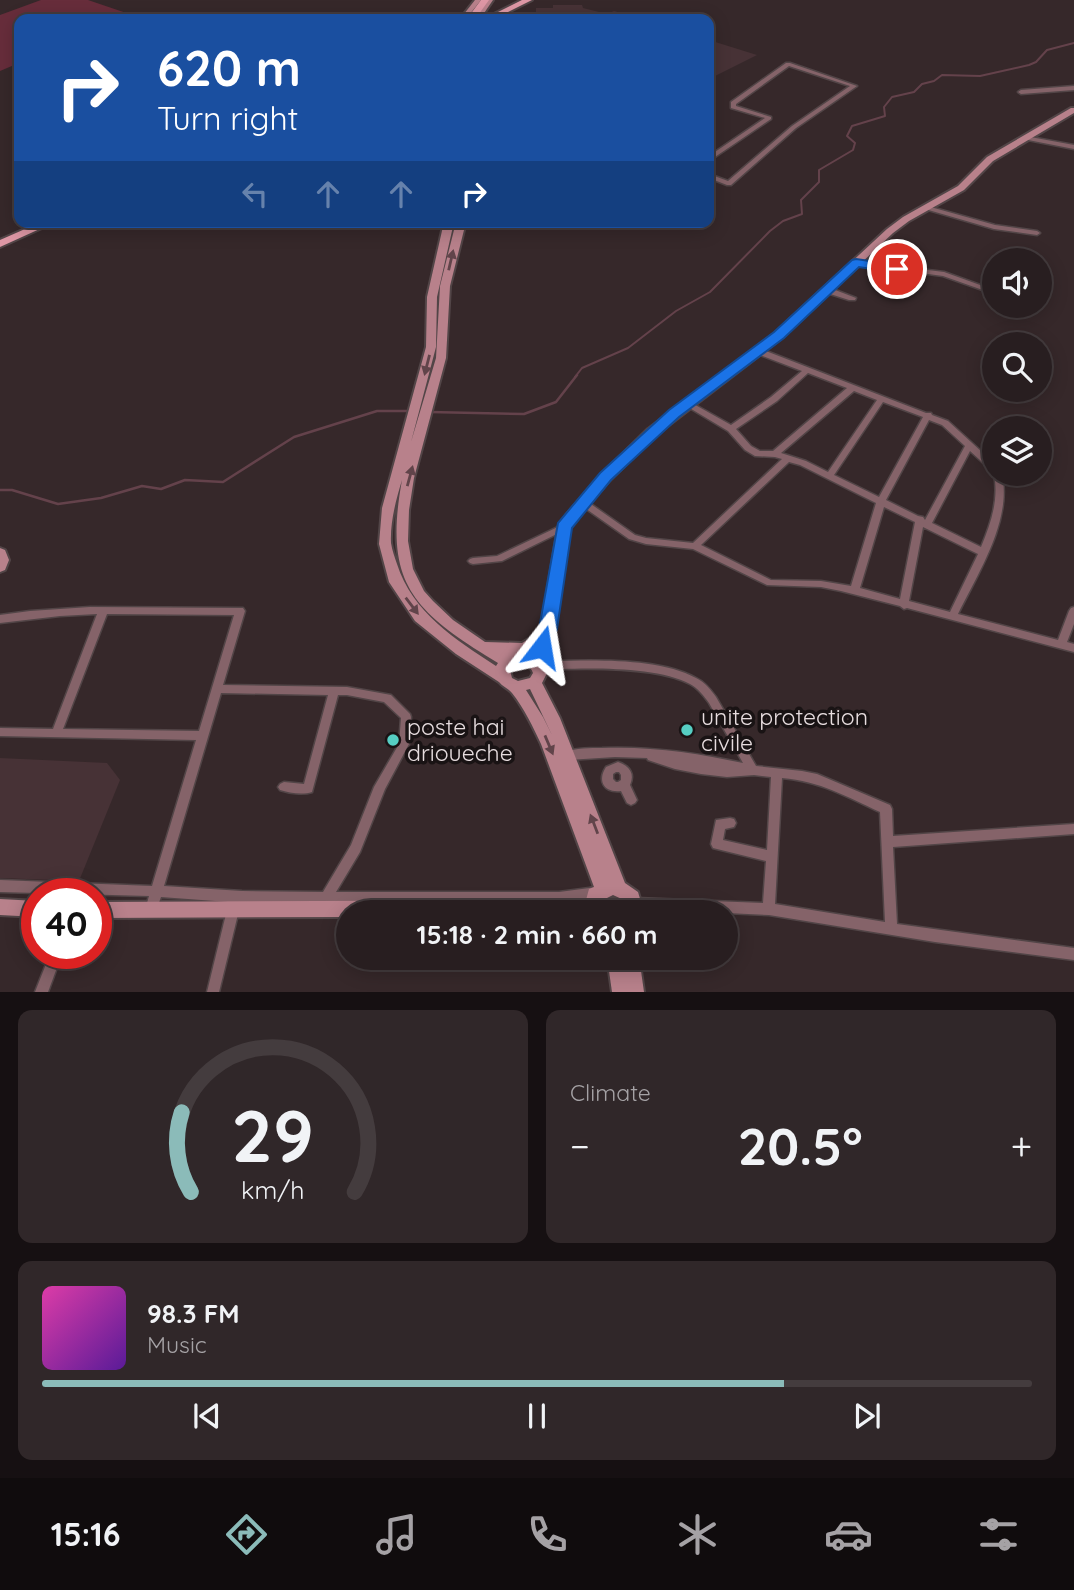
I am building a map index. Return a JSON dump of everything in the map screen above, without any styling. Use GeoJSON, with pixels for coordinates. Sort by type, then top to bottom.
{"type":"FeatureCollection","features":[{"type":"Feature","properties":{"kind":"main road"},"geometry":{"type":"LineString","coordinates":[[509,14],[528,0]]}},
{"type":"Feature","properties":{"kind":"main road"},"geometry":{"type":"LineString","coordinates":[[509,14],[538,0]]}},
{"type":"Feature","properties":{"kind":"main road"},"geometry":{"type":"LineString","coordinates":[[510,14],[538,0]]}},
{"type":"Feature","properties":{"kind":"main road"},"geometry":{"type":"LineString","coordinates":[[484,1],[493,11],[504,14]]}},
{"type":"Feature","properties":{"kind":"main road"},"geometry":{"type":"LineString","coordinates":[[0,243],[29,228]]}},
{"type":"Feature","properties":{"kind":"main road"},"geometry":{"type":"LineString","coordinates":[[0,243],[36,228]]}},
{"type":"Feature","properties":{"kind":"street"},"geometry":{"type":"LineString","coordinates":[[714,156],[769,118],[733,107],[733,103],[784,65],[796,65],[854,86],[794,127],[729,184],[714,178]]}},
{"type":"Feature","properties":{"kind":"street"},"geometry":{"type":"LineString","coordinates":[[1021,92],[1074,88]]}},
{"type":"Feature","properties":{"kind":"street"},"geometry":{"type":"LineString","coordinates":[[473,561],[499,559],[575,514],[632,450],[687,404],[758,351],[898,225],[961,188],[990,159],[1074,110]]}},
{"type":"Feature","properties":{"kind":"street"},"geometry":{"type":"LineString","coordinates":[[1025,138],[1074,147]]}},
{"type":"Feature","properties":{"kind":"street"},"geometry":{"type":"LineString","coordinates":[[927,208],[994,227],[1037,233]]}},
{"type":"Feature","properties":{"kind":"street"},"geometry":{"type":"LineString","coordinates":[[448,228],[431,347],[388,508],[396,582],[420,617],[461,650],[509,682],[534,683]]}},
{"type":"Feature","properties":{"kind":"street"},"geometry":{"type":"LineString","coordinates":[[438,297],[459,228]]}},
{"type":"Feature","properties":{"kind":"street"},"geometry":{"type":"LineString","coordinates":[[856,263],[886,269],[944,274],[982,288]]}},
{"type":"Feature","properties":{"kind":"street"},"geometry":{"type":"LineString","coordinates":[[827,290],[852,298]]}},
{"type":"Feature","properties":{"kind":"street"},"geometry":{"type":"LineString","coordinates":[[758,351],[945,422],[982,457]]}},
{"type":"Feature","properties":{"kind":"street"},"geometry":{"type":"LineString","coordinates":[[731,429],[807,370]]}},
{"type":"Feature","properties":{"kind":"street"},"geometry":{"type":"LineString","coordinates":[[775,454],[852,388]]}},
{"type":"Feature","properties":{"kind":"street"},"geometry":{"type":"LineString","coordinates":[[829,476],[881,399]]}},
{"type":"Feature","properties":{"kind":"street"},"geometry":{"type":"LineString","coordinates":[[687,404],[731,429],[758,454],[775,454],[803,463],[982,552]]}},
{"type":"Feature","properties":{"kind":"street"},"geometry":{"type":"LineString","coordinates":[[854,591],[881,501],[928,415]]}},
{"type":"Feature","properties":{"kind":"street"},"geometry":{"type":"LineString","coordinates":[[904,605],[924,521],[969,445]]}},
{"type":"Feature","properties":{"kind":"street"},"geometry":{"type":"LineString","coordinates":[[695,546],[788,459]]}},
{"type":"Feature","properties":{"kind":"street"},"geometry":{"type":"LineString","coordinates":[[952,617],[999,514],[1003,486]]}},
{"type":"Feature","properties":{"kind":"street"},"geometry":{"type":"LineString","coordinates":[[575,514],[646,541],[695,546],[771,583],[821,583],[1074,648]]}},
{"type":"Feature","properties":{"kind":"street"},"geometry":{"type":"LineString","coordinates":[[533,662],[548,629],[575,514]]}},
{"type":"Feature","properties":{"kind":"street"},"geometry":{"type":"LineString","coordinates":[[393,544],[418,593],[448,622],[507,662]]}},
{"type":"Feature","properties":{"kind":"street"},"geometry":{"type":"LineString","coordinates":[[0,553],[3,560],[0,567]]}},
{"type":"Feature","properties":{"kind":"street"},"geometry":{"type":"LineString","coordinates":[[0,619],[35,613],[240,611],[153,901]]}},
{"type":"Feature","properties":{"kind":"street"},"geometry":{"type":"LineString","coordinates":[[1062,645],[1074,611]]}},
{"type":"Feature","properties":{"kind":"street"},"geometry":{"type":"LineString","coordinates":[[56,734],[103,612]]}},
{"type":"Feature","properties":{"kind":"street"},"geometry":{"type":"LineString","coordinates":[[482,647],[525,648],[548,629]]}},
{"type":"Feature","properties":{"kind":"street"},"geometry":{"type":"LineString","coordinates":[[600,898],[549,744],[538,721],[509,682],[502,668],[507,662],[515,658],[533,662],[674,672],[706,691],[753,770]]}},
{"type":"Feature","properties":{"kind":"street"},"geometry":{"type":"LineString","coordinates":[[533,662],[540,673],[534,683]]}},
{"type":"Feature","properties":{"kind":"street"},"geometry":{"type":"LineString","coordinates":[[534,683],[553,718],[568,755],[600,898]]}},
{"type":"Feature","properties":{"kind":"street"},"geometry":{"type":"LineString","coordinates":[[216,689],[334,691],[387,698],[406,717],[404,744],[380,788],[356,848],[326,897]]}},
{"type":"Feature","properties":{"kind":"street"},"geometry":{"type":"LineString","coordinates":[[284,787],[308,789],[334,691]]}},
{"type":"Feature","properties":{"kind":"street"},"geometry":{"type":"LineString","coordinates":[[0,732],[202,736]]}},
{"type":"Feature","properties":{"kind":"street"},"geometry":{"type":"LineString","coordinates":[[568,755],[603,752],[645,754],[667,762],[737,772],[753,770],[815,778],[886,808],[891,927]]}},
{"type":"Feature","properties":{"kind":"street"},"geometry":{"type":"LineString","coordinates":[[603,752],[603,759],[610,770],[619,768],[625,771],[628,779],[624,785],[631,800]]}},
{"type":"Feature","properties":{"kind":"street"},"geometry":{"type":"LineString","coordinates":[[769,909],[777,773]]}},
{"type":"Feature","properties":{"kind":"street"},"geometry":{"type":"LineString","coordinates":[[730,823],[720,824],[717,844],[772,858]]}},
{"type":"Feature","properties":{"kind":"street"},"geometry":{"type":"LineString","coordinates":[[887,842],[1074,829]]}},
{"type":"Feature","properties":{"kind":"street"},"geometry":{"type":"LineString","coordinates":[[0,886],[121,889],[153,901],[233,911],[600,898],[628,892],[632,900]]}},
{"type":"Feature","properties":{"kind":"street"},"geometry":{"type":"LineString","coordinates":[[112,907],[153,901],[326,897],[600,898]]}},
{"type":"Feature","properties":{"kind":"street"},"geometry":{"type":"LineString","coordinates":[[0,907],[21,908]]}},
{"type":"Feature","properties":{"kind":"street"},"geometry":{"type":"LineString","coordinates":[[738,909],[769,909],[1074,954]]}},
{"type":"Feature","properties":{"kind":"street"},"geometry":{"type":"LineString","coordinates":[[213,992],[233,911]]}},
{"type":"Feature","properties":{"kind":"street"},"geometry":{"type":"LineString","coordinates":[[41,992],[50,969]]}},
{"type":"Feature","properties":{"kind":"street"},"geometry":{"type":"LineString","coordinates":[[618,970],[621,992]]}},
{"type":"Feature","properties":{"kind":"street"},"geometry":{"type":"LineString","coordinates":[[632,970],[635,992]]}},
{"type":"Feature","properties":{"kind":"shaded area"},"geometry":{"type":"Polygon","coordinates":[[[41,0],[88,0],[129,14],[14,14],[14,65],[0,71],[0,15],[41,0]]]}},
{"type":"Feature","properties":{"kind":"shaded area"},"geometry":{"type":"Polygon","coordinates":[[[553,5],[582,5],[583,8],[607,14],[536,14],[536,8],[553,8],[553,5]]]}},
{"type":"Feature","properties":{"kind":"shaded area"},"geometry":{"type":"Polygon","coordinates":[[[714,42],[757,55],[714,76],[714,42]]]}},
{"type":"Feature","properties":{"kind":"shaded area"},"geometry":{"type":"Polygon","coordinates":[[[0,758],[107,763],[120,780],[80,878],[0,878],[0,758]]]}},
{"type":"Feature","properties":{"kind":"waterway"},"geometry":{"type":"LineString","coordinates":[[575,377],[582,368],[628,348],[676,311],[710,292],[770,231],[783,221],[802,214],[801,200],[819,182],[819,170],[853,150],[855,143],[847,136],[852,126],[885,116],[884,107],[892,97],[914,92],[922,84],[934,81],[942,75],[980,76],[1029,65],[1036,62],[1047,50],[1074,43]]}},
{"type":"Feature","properties":{"kind":"waterway"},"geometry":{"type":"LineString","coordinates":[[430,412],[524,414],[556,402],[577,375]]}},
{"type":"Feature","properties":{"kind":"waterway"},"geometry":{"type":"LineString","coordinates":[[0,490],[12,490],[58,504],[101,498],[142,486],[161,489],[185,480],[223,482],[294,437],[377,411],[410,411]]}},
{"type":"Feature","properties":{"kind":"place","name":"unite protection civile"},"geometry":{"type":"Point","coordinates":[687,730]}},
{"type":"Feature","properties":{"kind":"place","name":"poste hai drioueche"},"geometry":{"type":"Point","coordinates":[393,740]}},
{"type":"Feature","properties":{"kind":"route"},"geometry":{"type":"LineString","coordinates":[[542,647],[548,629],[564,527],[606,477],[674,413],[779,335],[856,263],[897,269]]}}]}
